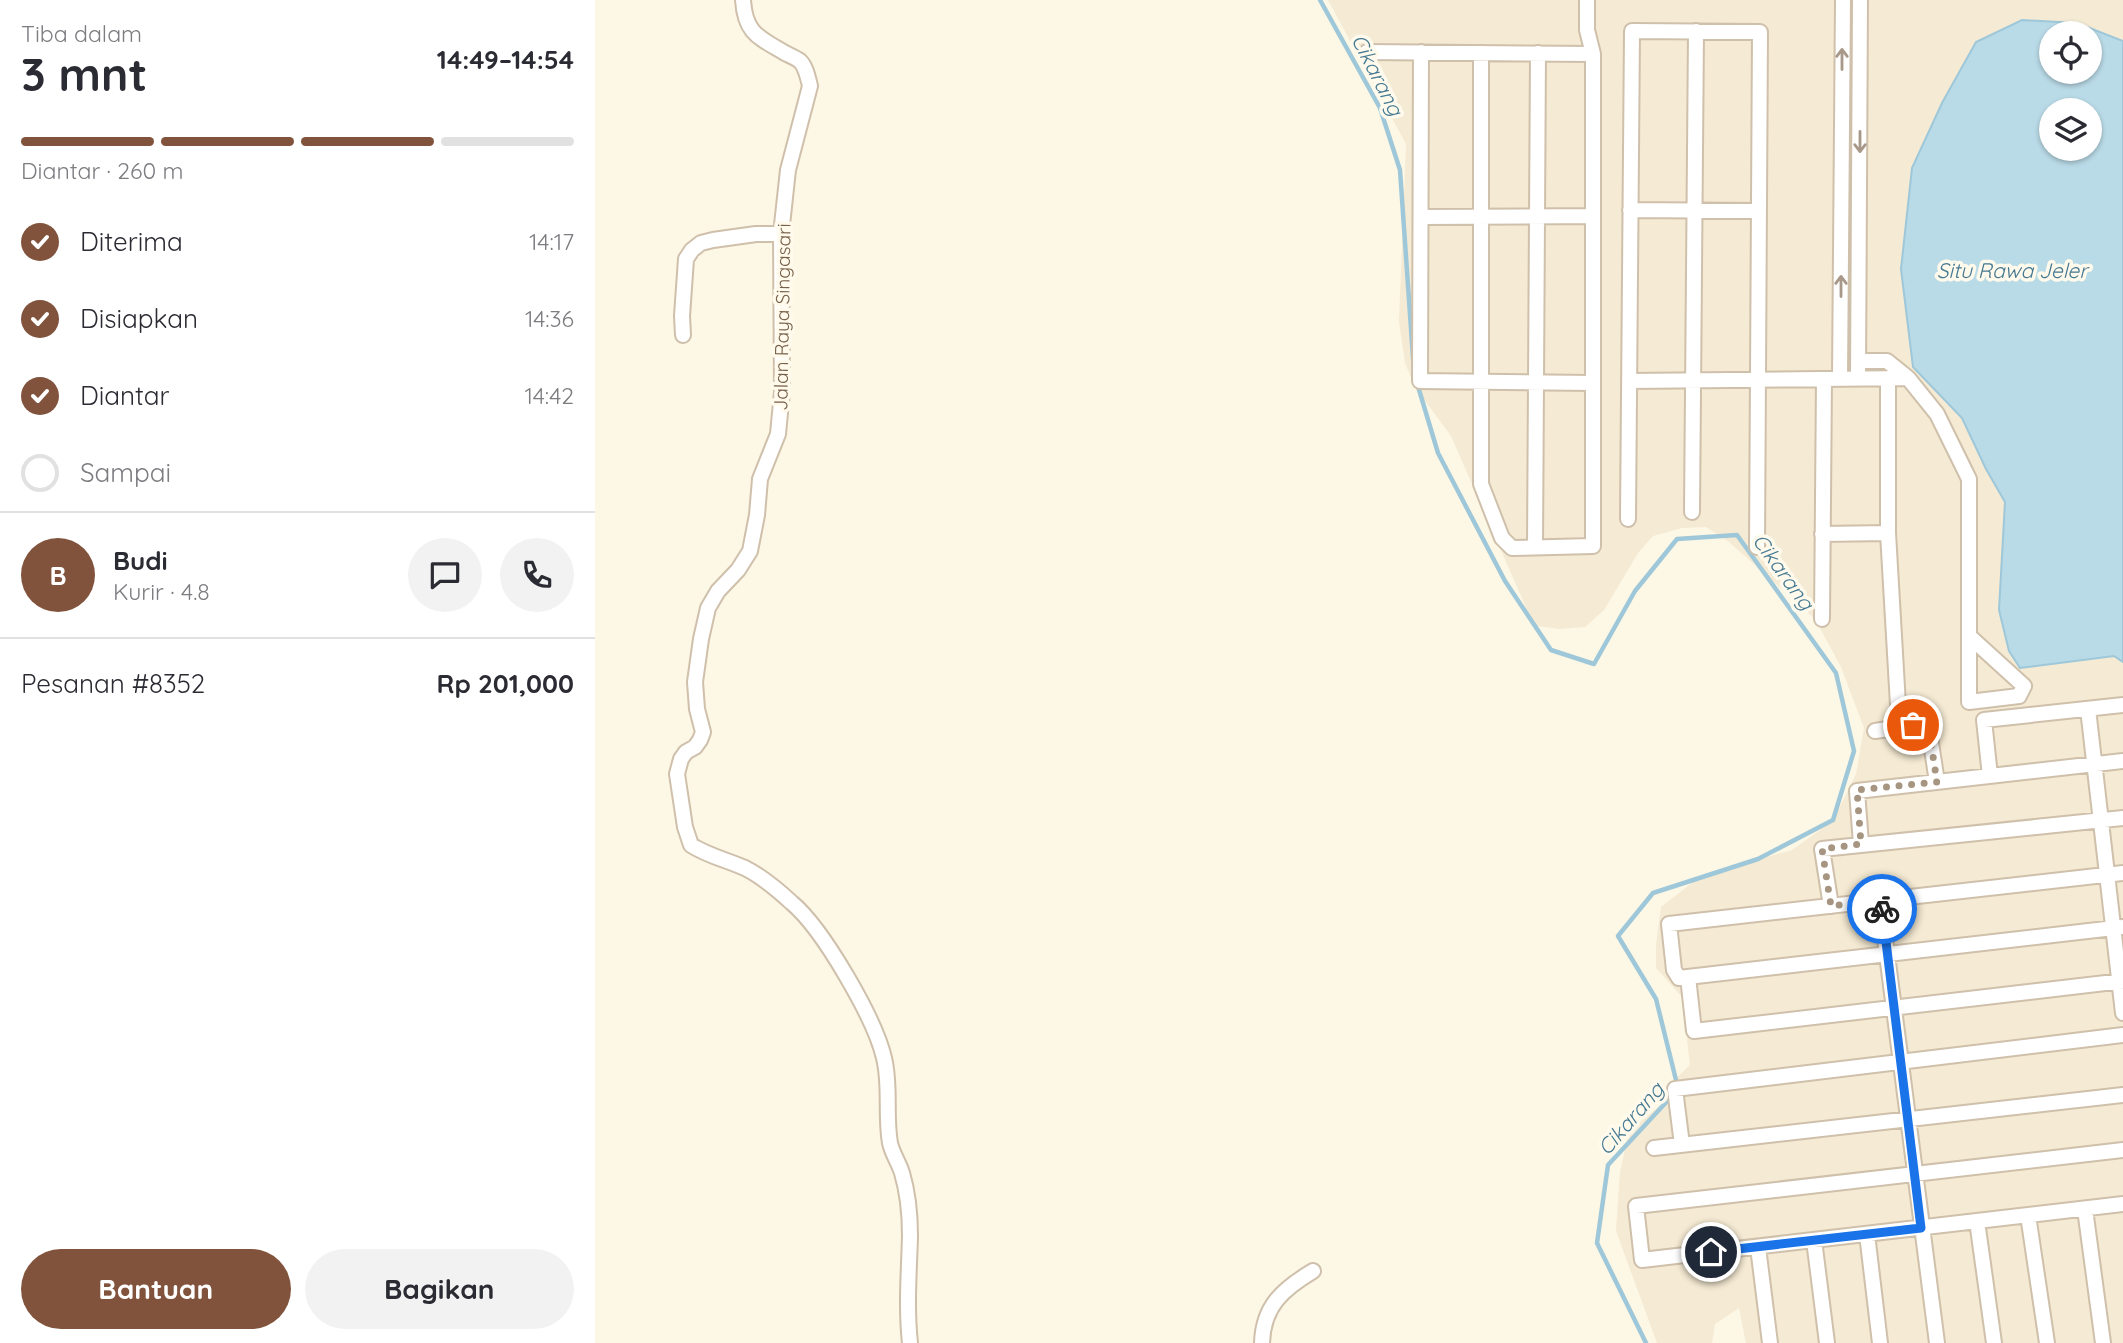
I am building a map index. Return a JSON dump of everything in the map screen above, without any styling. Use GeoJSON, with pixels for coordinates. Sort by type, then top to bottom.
{"type":"FeatureCollection","features":[{"type":"Feature","properties":{"kind":"street","name":"Jalan Raya Singasari"},"geometry":{"type":"LineString","coordinates":[[743,0],[744,17],[750,29],[800,61],[810,86],[788,170],[781,234],[782,392],[778,434],[760,478],[750,551],[708,608],[695,682],[697,709],[703,732],[701,740],[681,759],[677,774],[678,790],[691,845],[753,873],[800,910],[842,970],[878,1037],[887,1075],[890,1144],[905,1185],[910,1236],[910,1343]]}},
{"type":"Feature","properties":{"kind":"street"},"geometry":{"type":"LineString","coordinates":[[1481,53],[1481,484],[1502,538],[1513,548],[1593,546],[1593,54],[1587,30],[1587,0]]}},
{"type":"Feature","properties":{"kind":"street"},"geometry":{"type":"LineString","coordinates":[[1840,379],[1843,0]]}},
{"type":"Feature","properties":{"kind":"street"},"geometry":{"type":"LineString","coordinates":[[1858,379],[1860,0]]}},
{"type":"Feature","properties":{"kind":"street"},"geometry":{"type":"LineString","coordinates":[[1628,519],[1632,31],[1760,32],[1757,547]]}},
{"type":"Feature","properties":{"kind":"street"},"geometry":{"type":"LineString","coordinates":[[1692,512],[1696,32]]}},
{"type":"Feature","properties":{"kind":"street"},"geometry":{"type":"LineString","coordinates":[[1367,52],[1593,54]]}},
{"type":"Feature","properties":{"kind":"street"},"geometry":{"type":"LineString","coordinates":[[1421,52],[1420,382],[1593,383]]}},
{"type":"Feature","properties":{"kind":"street"},"geometry":{"type":"LineString","coordinates":[[1535,547],[1538,53]]}},
{"type":"Feature","properties":{"kind":"street"},"geometry":{"type":"LineString","coordinates":[[1842,184],[1859,183]]}},
{"type":"Feature","properties":{"kind":"street"},"geometry":{"type":"LineString","coordinates":[[1630,210],[1759,211]]}},
{"type":"Feature","properties":{"kind":"street"},"geometry":{"type":"LineString","coordinates":[[1421,217],[1593,216]]}},
{"type":"Feature","properties":{"kind":"street"},"geometry":{"type":"LineString","coordinates":[[683,335],[686,259],[692,250],[701,243],[713,240],[756,234],[781,234]]}},
{"type":"Feature","properties":{"kind":"street"},"geometry":{"type":"LineString","coordinates":[[1841,331],[1859,330]]}},
{"type":"Feature","properties":{"kind":"street"},"geometry":{"type":"LineString","coordinates":[[1859,362],[1887,361],[1908,378],[1937,414],[1969,478],[1969,636],[1969,702],[2019,696],[2024,686],[1969,636]]}},
{"type":"Feature","properties":{"kind":"street"},"geometry":{"type":"LineString","coordinates":[[1888,378],[1888,533],[1898,705]]}},
{"type":"Feature","properties":{"kind":"street"},"geometry":{"type":"LineString","coordinates":[[1629,382],[1908,378]]}},
{"type":"Feature","properties":{"kind":"street"},"geometry":{"type":"LineString","coordinates":[[1822,619],[1824,379]]}},
{"type":"Feature","properties":{"kind":"street"},"geometry":{"type":"LineString","coordinates":[[1822,534],[1888,533]]}},
{"type":"Feature","properties":{"kind":"street"},"geometry":{"type":"LineString","coordinates":[[1990,776],[1984,720],[2123,705]]}},
{"type":"Feature","properties":{"kind":"street"},"geometry":{"type":"LineString","coordinates":[[2088,709],[2107,875],[2118,928],[2123,1013]]}},
{"type":"Feature","properties":{"kind":"street"},"geometry":{"type":"LineString","coordinates":[[1875,731],[1913,725],[1929,730],[1937,782]]}},
{"type":"Feature","properties":{"kind":"street"},"geometry":{"type":"LineString","coordinates":[[1861,844],[1857,790],[2123,761]]}},
{"type":"Feature","properties":{"kind":"street"},"geometry":{"type":"LineString","coordinates":[[1831,906],[1822,849],[2123,818]]}},
{"type":"Feature","properties":{"kind":"street"},"geometry":{"type":"LineString","coordinates":[[2118,928],[1679,978],[1674,970],[1669,923],[2123,873]]}},
{"type":"Feature","properties":{"kind":"street"},"geometry":{"type":"LineString","coordinates":[[1880,900],[1937,1343]]}},
{"type":"Feature","properties":{"kind":"street"},"geometry":{"type":"LineString","coordinates":[[1688,977],[1694,1031],[2121,981]]}},
{"type":"Feature","properties":{"kind":"street"},"geometry":{"type":"LineString","coordinates":[[1682,1145],[1675,1089],[2123,1035]]}},
{"type":"Feature","properties":{"kind":"street"},"geometry":{"type":"LineString","coordinates":[[1654,1148],[2123,1095]]}},
{"type":"Feature","properties":{"kind":"street"},"geometry":{"type":"LineString","coordinates":[[2123,1150],[1636,1206],[1642,1260],[2123,1204]]}},
{"type":"Feature","properties":{"kind":"street"},"geometry":{"type":"LineString","coordinates":[[2085,1209],[2103,1343]]}},
{"type":"Feature","properties":{"kind":"street"},"geometry":{"type":"LineString","coordinates":[[2028,1216],[2047,1343]]}},
{"type":"Feature","properties":{"kind":"street"},"geometry":{"type":"LineString","coordinates":[[1977,1221],[1994,1343]]}},
{"type":"Feature","properties":{"kind":"street"},"geometry":{"type":"LineString","coordinates":[[1867,1234],[1880,1343]]}},
{"type":"Feature","properties":{"kind":"street"},"geometry":{"type":"LineString","coordinates":[[1814,1240],[1827,1343]]}},
{"type":"Feature","properties":{"kind":"street"},"geometry":{"type":"LineString","coordinates":[[1758,1247],[1770,1343]]}},
{"type":"Feature","properties":{"kind":"street"},"geometry":{"type":"LineString","coordinates":[[1262,1343],[1262,1331],[1269,1309],[1292,1284],[1313,1271]]}},
{"type":"Feature","properties":{"kind":"shaded area"},"geometry":{"type":"Polygon","coordinates":[[[1328,0],[2123,0],[2123,41],[2102,33],[2102,21],[2022,20],[1913,367],[1962,418],[2005,502],[2003,631],[2009,651],[2020,668],[2114,656],[2123,662],[2123,1343],[1746,1343],[1739,1308],[1715,1324],[1712,1343],[1657,1343],[1616,1231],[1620,1172],[1629,1131],[1661,1105],[1666,1088],[1690,1065],[1682,997],[1656,968],[1661,907],[1702,875],[1792,850],[1833,821],[1856,774],[1864,728],[1841,667],[1815,619],[1728,541],[1706,527],[1682,528],[1653,536],[1638,553],[1604,610],[1585,627],[1560,629],[1537,626],[1528,612],[1451,436],[1415,387],[1405,363],[1399,321],[1406,144],[1328,0]]]}},
{"type":"Feature","properties":{"kind":"water","name":"Situ Rawa Jeler"},"geometry":{"type":"Polygon","coordinates":[[[2022,20],[2040,21],[2039,84],[2102,84],[2102,33],[2123,41],[2123,662],[2114,656],[2020,668],[2009,651],[1999,610],[2005,502],[1962,418],[1913,367],[1901,269],[1912,168],[1942,103],[1976,42],[2022,20]]]}},
{"type":"Feature","properties":{"kind":"waterway","name":"Cikarang"},"geometry":{"type":"LineString","coordinates":[[1320,0],[1380,108],[1400,170],[1414,372]]}},
{"type":"Feature","properties":{"kind":"waterway","name":"Cikarang"},"geometry":{"type":"LineString","coordinates":[[1417,383],[1438,453],[1505,581],[1551,650],[1594,664],[1635,591],[1677,539],[1737,535],[1836,673],[1854,751],[1833,820],[1758,859],[1653,893],[1618,936],[1656,999],[1677,1084]]}},
{"type":"Feature","properties":{"kind":"waterway","name":"Cikarang"},"geometry":{"type":"LineString","coordinates":[[1646,1343],[1597,1243],[1608,1165],[1671,1097]]}},
{"type":"Feature","properties":{"kind":"way so far"},"geometry":{"type":"LineString","coordinates":[[1882,909],[1880,900],[1831,906],[1822,849],[1861,844],[1857,790],[1937,782],[1929,730],[1913,725]]}},
{"type":"Feature","properties":{"kind":"route"},"geometry":{"type":"LineString","coordinates":[[1711,1252],[1921,1228],[1882,909]]}}]}
